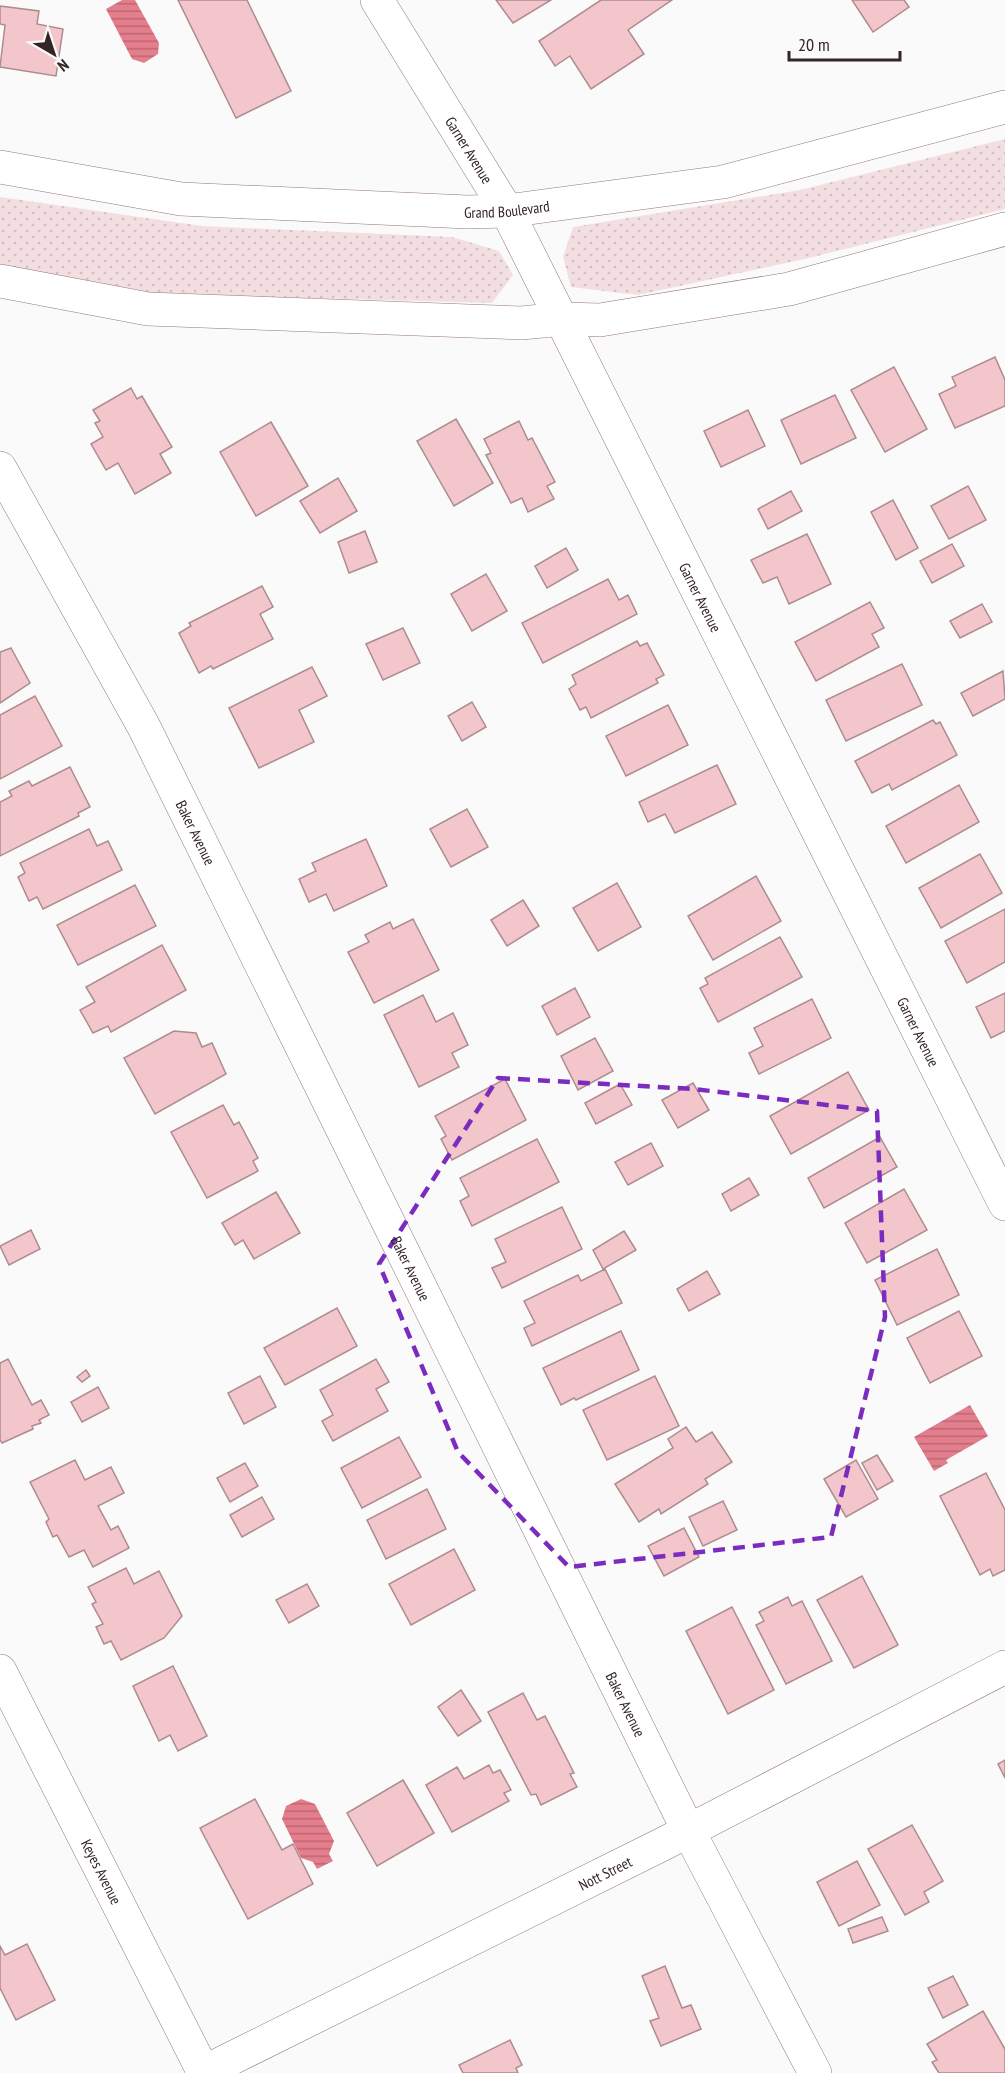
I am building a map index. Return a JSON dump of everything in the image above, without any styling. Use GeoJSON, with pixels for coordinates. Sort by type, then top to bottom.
{"type":"FeatureCollection","features":[{"type":"Feature","properties":{"kind":"street","name":"Garner Avenue"},"geometry":{"type":"LineString","coordinates":[[377,0],[507,211],[1005,1204]]}},
{"type":"Feature","properties":{"kind":"street","name":"Grand Boulevard"},"geometry":{"type":"LineString","coordinates":[[0,167],[181,199],[467,212],[507,211],[723,182],[1005,107]]}},
{"type":"Feature","properties":{"kind":"street"},"geometry":{"type":"LineString","coordinates":[[0,281],[148,309],[521,323],[563,319],[600,320],[789,289],[1005,229]]}},
{"type":"Feature","properties":{"kind":"street","name":"Baker Avenue"},"geometry":{"type":"LineString","coordinates":[[0,468],[144,727],[688,1830],[815,2073]]}},
{"type":"Feature","properties":{"kind":"street","name":"Nott Street"},"geometry":{"type":"LineString","coordinates":[[203,2073],[688,1830],[1005,1667]]}},
{"type":"Feature","properties":{"kind":"street","name":"Keyes Avenue"},"geometry":{"type":"LineString","coordinates":[[0,1671],[203,2073]]}},
{"type":"Feature","properties":{"kind":"highlighted area"},"geometry":{"type":"Polygon","coordinates":[[[498,1078],[694,1089],[877,1111],[885,1317],[831,1537],[569,1567],[458,1452],[379,1264],[498,1078]]]}},
{"type":"Feature","properties":{"kind":"shaded area"},"geometry":{"type":"Polygon","coordinates":[[[122,0],[135,0],[159,43],[158,54],[144,63],[132,59],[106,9],[122,0]]]}},
{"type":"Feature","properties":{"kind":"shaded area"},"geometry":{"type":"Polygon","coordinates":[[[1005,139],[1005,209],[809,258],[638,295],[571,287],[563,257],[573,227],[800,190],[1005,139]]]}},
{"type":"Feature","properties":{"kind":"shaded area"},"geometry":{"type":"Polygon","coordinates":[[[0,197],[202,226],[452,237],[499,251],[513,275],[492,303],[161,294],[0,265],[0,197]]]}},
{"type":"Feature","properties":{"kind":"shaded area"},"geometry":{"type":"Polygon","coordinates":[[[970,1405],[988,1436],[946,1460],[948,1463],[934,1471],[914,1437],[970,1405]]]}},
{"type":"Feature","properties":{"kind":"shaded area"},"geometry":{"type":"Polygon","coordinates":[[[301,1799],[315,1804],[334,1841],[329,1854],[333,1861],[317,1869],[313,1862],[301,1858],[282,1819],[286,1806],[301,1799]]]}},
{"type":"Feature","properties":{"kind":"building"},"geometry":{"type":"Polygon","coordinates":[[[178,0],[247,0],[291,91],[236,118],[178,0]]]}},
{"type":"Feature","properties":{"kind":"building"},"geometry":{"type":"Polygon","coordinates":[[[496,0],[551,0],[513,23],[496,0]]]}},
{"type":"Feature","properties":{"kind":"building"},"geometry":{"type":"Polygon","coordinates":[[[601,0],[672,0],[628,30],[644,54],[591,89],[570,56],[555,66],[539,41],[601,0]]]}},
{"type":"Feature","properties":{"kind":"building"},"geometry":{"type":"Polygon","coordinates":[[[852,0],[904,0],[909,7],[873,32],[852,0]]]}},
{"type":"Feature","properties":{"kind":"building"},"geometry":{"type":"Polygon","coordinates":[[[0,6],[39,11],[37,24],[63,29],[56,76],[0,67],[5,25],[0,24],[0,6]]]}},
{"type":"Feature","properties":{"kind":"building"},"geometry":{"type":"Polygon","coordinates":[[[995,357],[1005,380],[1005,406],[955,428],[939,394],[956,386],[952,377],[995,357]]]}},
{"type":"Feature","properties":{"kind":"building"},"geometry":{"type":"Polygon","coordinates":[[[894,367],[927,429],[885,452],[851,390],[894,367]]]}},
{"type":"Feature","properties":{"kind":"building"},"geometry":{"type":"Polygon","coordinates":[[[131,388],[137,399],[142,396],[172,447],[160,454],[171,473],[135,494],[118,463],[106,470],[91,444],[103,437],[95,423],[100,421],[93,410],[131,388]]]}},
{"type":"Feature","properties":{"kind":"building"},"geometry":{"type":"Polygon","coordinates":[[[835,395],[856,438],[801,464],[781,420],[835,395]]]}},
{"type":"Feature","properties":{"kind":"building"},"geometry":{"type":"Polygon","coordinates":[[[748,410],[765,446],[721,467],[704,431],[748,410]]]}},
{"type":"Feature","properties":{"kind":"building"},"geometry":{"type":"Polygon","coordinates":[[[456,419],[493,483],[454,506],[417,441],[456,419]]]}},
{"type":"Feature","properties":{"kind":"building"},"geometry":{"type":"Polygon","coordinates":[[[519,421],[528,440],[532,438],[555,482],[547,486],[554,499],[528,512],[522,498],[511,503],[486,455],[491,453],[484,439],[519,421]]]}},
{"type":"Feature","properties":{"kind":"building"},"geometry":{"type":"Polygon","coordinates":[[[271,422],[308,486],[256,516],[220,452],[271,422]]]}},
{"type":"Feature","properties":{"kind":"building"},"geometry":{"type":"Polygon","coordinates":[[[338,478],[357,511],[320,533],[300,501],[338,478]]]}},
{"type":"Feature","properties":{"kind":"building"},"geometry":{"type":"Polygon","coordinates":[[[968,486],[986,520],[949,539],[931,506],[968,486]]]}},
{"type":"Feature","properties":{"kind":"building"},"geometry":{"type":"Polygon","coordinates":[[[791,491],[802,511],[768,529],[758,509],[791,491]]]}},
{"type":"Feature","properties":{"kind":"building"},"geometry":{"type":"Polygon","coordinates":[[[893,500],[918,548],[896,560],[871,512],[893,500]]]}},
{"type":"Feature","properties":{"kind":"building"},"geometry":{"type":"Polygon","coordinates":[[[365,531],[377,562],[349,573],[338,542],[365,531]]]}},
{"type":"Feature","properties":{"kind":"building"},"geometry":{"type":"Polygon","coordinates":[[[807,534],[831,584],[789,604],[777,577],[763,583],[751,560],[807,534]]]}},
{"type":"Feature","properties":{"kind":"building"},"geometry":{"type":"Polygon","coordinates":[[[952,544],[964,566],[932,583],[920,561],[952,544]]]}},
{"type":"Feature","properties":{"kind":"building"},"geometry":{"type":"Polygon","coordinates":[[[566,548],[578,570],[547,588],[535,566],[566,548]]]}},
{"type":"Feature","properties":{"kind":"building"},"geometry":{"type":"Polygon","coordinates":[[[486,574],[507,611],[472,631],[451,594],[486,574]]]}},
{"type":"Feature","properties":{"kind":"building"},"geometry":{"type":"Polygon","coordinates":[[[608,579],[619,600],[628,595],[637,614],[543,663],[522,623],[608,579]]]}},
{"type":"Feature","properties":{"kind":"building"},"geometry":{"type":"Polygon","coordinates":[[[262,586],[273,607],[260,614],[273,639],[213,669],[211,666],[199,673],[179,633],[191,626],[189,623],[262,586]]]}},
{"type":"Feature","properties":{"kind":"building"},"geometry":{"type":"Polygon","coordinates":[[[870,602],[884,628],[872,634],[879,647],[816,681],[795,642],[870,602]]]}},
{"type":"Feature","properties":{"kind":"building"},"geometry":{"type":"Polygon","coordinates":[[[982,604],[992,622],[960,638],[950,621],[982,604]]]}},
{"type":"Feature","properties":{"kind":"building"},"geometry":{"type":"Polygon","coordinates":[[[403,628],[420,663],[383,680],[366,644],[403,628]]]}},
{"type":"Feature","properties":{"kind":"building"},"geometry":{"type":"Polygon","coordinates":[[[637,641],[640,646],[647,643],[664,675],[656,679],[658,683],[591,718],[586,707],[580,710],[569,689],[576,684],[572,675],[637,641]]]}},
{"type":"Feature","properties":{"kind":"building"},"geometry":{"type":"Polygon","coordinates":[[[11,648],[30,683],[0,703],[0,652],[11,648]]]}},
{"type":"Feature","properties":{"kind":"building"},"geometry":{"type":"Polygon","coordinates":[[[902,664],[922,705],[846,741],[826,700],[902,664]]]}},
{"type":"Feature","properties":{"kind":"building"},"geometry":{"type":"Polygon","coordinates":[[[312,667],[327,696],[299,710],[314,742],[259,768],[229,708],[312,667]]]}},
{"type":"Feature","properties":{"kind":"building"},"geometry":{"type":"Polygon","coordinates":[[[1003,671],[1005,699],[973,716],[961,693],[1003,671]]]}},
{"type":"Feature","properties":{"kind":"building"},"geometry":{"type":"Polygon","coordinates":[[[35,696],[62,746],[0,779],[0,715],[35,696]]]}},
{"type":"Feature","properties":{"kind":"building"},"geometry":{"type":"Polygon","coordinates":[[[472,702],[486,727],[462,741],[448,716],[472,702]]]}},
{"type":"Feature","properties":{"kind":"building"},"geometry":{"type":"Polygon","coordinates":[[[668,705],[688,745],[626,776],[606,736],[668,705]]]}},
{"type":"Feature","properties":{"kind":"building"},"geometry":{"type":"Polygon","coordinates":[[[933,720],[936,724],[940,722],[957,755],[892,790],[889,784],[872,793],[855,761],[933,720]]]}},
{"type":"Feature","properties":{"kind":"building"},"geometry":{"type":"Polygon","coordinates":[[[717,765],[736,804],[675,833],[665,814],[648,822],[639,802],[717,765]]]}},
{"type":"Feature","properties":{"kind":"building"},"geometry":{"type":"Polygon","coordinates":[[[70,767],[90,807],[78,813],[79,816],[0,856],[0,802],[12,796],[9,791],[29,781],[32,786],[70,767]]]}},
{"type":"Feature","properties":{"kind":"building"},"geometry":{"type":"Polygon","coordinates":[[[959,785],[979,822],[906,863],[886,826],[959,785]]]}},
{"type":"Feature","properties":{"kind":"building"},"geometry":{"type":"Polygon","coordinates":[[[467,809],[488,847],[451,867],[430,829],[467,809]]]}},
{"type":"Feature","properties":{"kind":"building"},"geometry":{"type":"Polygon","coordinates":[[[89,829],[97,846],[108,841],[122,870],[43,909],[37,897],[29,901],[18,877],[25,873],[20,863],[89,829]]]}},
{"type":"Feature","properties":{"kind":"building"},"geometry":{"type":"Polygon","coordinates":[[[366,839],[387,886],[334,911],[326,894],[309,902],[299,879],[316,871],[312,863],[366,839]]]}},
{"type":"Feature","properties":{"kind":"building"},"geometry":{"type":"Polygon","coordinates":[[[980,854],[1002,893],[941,928],[919,888],[980,854]]]}},
{"type":"Feature","properties":{"kind":"building"},"geometry":{"type":"Polygon","coordinates":[[[756,876],[781,921],[713,960],[688,916],[756,876]]]}},
{"type":"Feature","properties":{"kind":"building"},"geometry":{"type":"Polygon","coordinates":[[[617,883],[641,927],[598,951],[573,908],[617,883]]]}},
{"type":"Feature","properties":{"kind":"building"},"geometry":{"type":"Polygon","coordinates":[[[135,885],[156,926],[78,965],[57,925],[135,885]]]}},
{"type":"Feature","properties":{"kind":"building"},"geometry":{"type":"Polygon","coordinates":[[[523,900],[539,926],[507,946],[491,920],[523,900]]]}},
{"type":"Feature","properties":{"kind":"building"},"geometry":{"type":"Polygon","coordinates":[[[1005,909],[1005,962],[967,983],[945,941],[1005,909]]]}},
{"type":"Feature","properties":{"kind":"building"},"geometry":{"type":"Polygon","coordinates":[[[413,919],[439,970],[374,1003],[348,952],[369,942],[365,935],[390,922],[393,929],[413,919]]]}},
{"type":"Feature","properties":{"kind":"building"},"geometry":{"type":"Polygon","coordinates":[[[780,937],[802,977],[718,1022],[700,988],[708,984],[705,978],[780,937]]]}},
{"type":"Feature","properties":{"kind":"building"},"geometry":{"type":"Polygon","coordinates":[[[162,945],[186,990],[111,1032],[108,1026],[93,1033],[80,1010],[95,1002],[86,987],[162,945]]]}},
{"type":"Feature","properties":{"kind":"building"},"geometry":{"type":"Polygon","coordinates":[[[575,988],[590,1017],[557,1035],[542,1006],[575,988]]]}},
{"type":"Feature","properties":{"kind":"building"},"geometry":{"type":"Polygon","coordinates":[[[1005,993],[1005,1031],[991,1038],[976,1007],[1005,993]]]}},
{"type":"Feature","properties":{"kind":"building"},"geometry":{"type":"Polygon","coordinates":[[[423,995],[436,1022],[453,1013],[468,1045],[452,1053],[459,1067],[419,1087],[384,1015],[423,995]]]}},
{"type":"Feature","properties":{"kind":"building"},"geometry":{"type":"Polygon","coordinates":[[[812,999],[831,1038],[759,1074],[749,1053],[763,1046],[754,1028],[812,999]]]}},
{"type":"Feature","properties":{"kind":"building"},"geometry":{"type":"Polygon","coordinates":[[[174,1031],[196,1033],[202,1047],[212,1043],[226,1074],[155,1114],[124,1058],[174,1031]]]}},
{"type":"Feature","properties":{"kind":"building"},"geometry":{"type":"Polygon","coordinates":[[[595,1038],[613,1071],[578,1090],[561,1056],[595,1038]]]}},
{"type":"Feature","properties":{"kind":"building"},"geometry":{"type":"Polygon","coordinates":[[[848,1072],[869,1110],[791,1154],[770,1116],[848,1072]]]}},
{"type":"Feature","properties":{"kind":"building"},"geometry":{"type":"Polygon","coordinates":[[[505,1079],[526,1120],[452,1160],[441,1139],[446,1136],[435,1116],[505,1079]]]}},
{"type":"Feature","properties":{"kind":"building"},"geometry":{"type":"Polygon","coordinates":[[[693,1083],[709,1110],[678,1128],[662,1100],[693,1083]]]}},
{"type":"Feature","properties":{"kind":"building"},"geometry":{"type":"Polygon","coordinates":[[[620,1084],[632,1105],[596,1124],[585,1103],[620,1084]]]}},
{"type":"Feature","properties":{"kind":"building"},"geometry":{"type":"Polygon","coordinates":[[[223,1105],[234,1125],[239,1122],[258,1158],[253,1161],[258,1171],[207,1198],[171,1132],[223,1105]]]}},
{"type":"Feature","properties":{"kind":"building"},"geometry":{"type":"Polygon","coordinates":[[[880,1137],[897,1167],[824,1208],[808,1178],[880,1137]]]}},
{"type":"Feature","properties":{"kind":"building"},"geometry":{"type":"Polygon","coordinates":[[[537,1139],[559,1182],[472,1226],[460,1201],[469,1196],[460,1178],[537,1139]]]}},
{"type":"Feature","properties":{"kind":"building"},"geometry":{"type":"Polygon","coordinates":[[[651,1143],[663,1166],[628,1185],[615,1162],[651,1143]]]}},
{"type":"Feature","properties":{"kind":"building"},"geometry":{"type":"Polygon","coordinates":[[[749,1178],[759,1195],[731,1211],[722,1194],[749,1178]]]}},
{"type":"Feature","properties":{"kind":"building"},"geometry":{"type":"Polygon","coordinates":[[[904,1189],[927,1230],[867,1263],[845,1223],[904,1189]]]}},
{"type":"Feature","properties":{"kind":"building"},"geometry":{"type":"Polygon","coordinates":[[[276,1192],[300,1233],[254,1259],[243,1240],[235,1245],[222,1223],[276,1192]]]}},
{"type":"Feature","properties":{"kind":"building"},"geometry":{"type":"Polygon","coordinates":[[[562,1207],[582,1249],[502,1288],[492,1268],[506,1262],[495,1239],[562,1207]]]}},
{"type":"Feature","properties":{"kind":"building"},"geometry":{"type":"Polygon","coordinates":[[[31,1230],[40,1249],[9,1265],[0,1246],[31,1230]]]}},
{"type":"Feature","properties":{"kind":"building"},"geometry":{"type":"Polygon","coordinates":[[[624,1231],[636,1250],[603,1269],[593,1250],[624,1231]]]}},
{"type":"Feature","properties":{"kind":"building"},"geometry":{"type":"Polygon","coordinates":[[[937,1249],[959,1295],[897,1325],[875,1280],[937,1249]]]}},
{"type":"Feature","properties":{"kind":"building"},"geometry":{"type":"Polygon","coordinates":[[[605,1269],[622,1303],[532,1346],[524,1328],[535,1323],[524,1301],[578,1275],[581,1281],[605,1269]]]}},
{"type":"Feature","properties":{"kind":"building"},"geometry":{"type":"Polygon","coordinates":[[[707,1271],[720,1294],[689,1311],[677,1289],[707,1271]]]}},
{"type":"Feature","properties":{"kind":"building"},"geometry":{"type":"Polygon","coordinates":[[[337,1308],[357,1346],[285,1385],[264,1348],[337,1308]]]}},
{"type":"Feature","properties":{"kind":"building"},"geometry":{"type":"Polygon","coordinates":[[[959,1311],[982,1356],[930,1383],[907,1338],[959,1311]]]}},
{"type":"Feature","properties":{"kind":"building"},"geometry":{"type":"Polygon","coordinates":[[[621,1331],[639,1370],[561,1405],[543,1368],[621,1331]]]}},
{"type":"Feature","properties":{"kind":"building"},"geometry":{"type":"Polygon","coordinates":[[[8,1359],[32,1405],[41,1400],[49,1415],[39,1420],[41,1423],[32,1426],[33,1429],[2,1443],[0,1440],[0,1363],[8,1359]]]}},
{"type":"Feature","properties":{"kind":"building"},"geometry":{"type":"Polygon","coordinates":[[[376,1359],[389,1382],[376,1389],[388,1411],[333,1441],[322,1421],[333,1415],[320,1390],[376,1359]]]}},
{"type":"Feature","properties":{"kind":"building"},"geometry":{"type":"Polygon","coordinates":[[[86,1370],[90,1376],[82,1382],[77,1377],[86,1370]]]}},
{"type":"Feature","properties":{"kind":"building"},"geometry":{"type":"Polygon","coordinates":[[[260,1376],[276,1407],[244,1424],[228,1393],[260,1376]]]}},
{"type":"Feature","properties":{"kind":"building"},"geometry":{"type":"Polygon","coordinates":[[[655,1376],[679,1426],[607,1460],[583,1410],[655,1376]]]}},
{"type":"Feature","properties":{"kind":"building"},"geometry":{"type":"Polygon","coordinates":[[[98,1387],[109,1408],[82,1422],[71,1402],[98,1387]]]}},
{"type":"Feature","properties":{"kind":"building"},"geometry":{"type":"Polygon","coordinates":[[[686,1427],[696,1442],[712,1432],[732,1462],[705,1479],[708,1484],[661,1514],[659,1509],[639,1522],[615,1484],[673,1448],[668,1439],[686,1427]]]}},
{"type":"Feature","properties":{"kind":"building"},"geometry":{"type":"Polygon","coordinates":[[[399,1437],[421,1477],[362,1508],[341,1468],[399,1437]]]}},
{"type":"Feature","properties":{"kind":"building"},"geometry":{"type":"Polygon","coordinates":[[[877,1455],[893,1481],[877,1490],[862,1463],[877,1455]]]}},
{"type":"Feature","properties":{"kind":"building"},"geometry":{"type":"Polygon","coordinates":[[[75,1460],[85,1480],[111,1467],[124,1493],[98,1506],[111,1530],[118,1526],[129,1548],[93,1567],[84,1550],[69,1557],[57,1535],[53,1537],[46,1522],[49,1519],[30,1482],[75,1460]]]}},
{"type":"Feature","properties":{"kind":"building"},"geometry":{"type":"Polygon","coordinates":[[[856,1460],[878,1499],[846,1517],[824,1479],[856,1460]]]}},
{"type":"Feature","properties":{"kind":"building"},"geometry":{"type":"Polygon","coordinates":[[[245,1463],[258,1486],[230,1502],[217,1478],[245,1463]]]}},
{"type":"Feature","properties":{"kind":"building"},"geometry":{"type":"Polygon","coordinates":[[[986,1473],[1005,1510],[1005,1570],[993,1576],[990,1569],[980,1575],[940,1496],[986,1473]]]}},
{"type":"Feature","properties":{"kind":"building"},"geometry":{"type":"Polygon","coordinates":[[[427,1489],[446,1529],[386,1559],[367,1520],[427,1489]]]}},
{"type":"Feature","properties":{"kind":"building"},"geometry":{"type":"Polygon","coordinates":[[[262,1497],[274,1519],[242,1537],[230,1515],[262,1497]]]}},
{"type":"Feature","properties":{"kind":"building"},"geometry":{"type":"Polygon","coordinates":[[[723,1501],[737,1530],[703,1546],[689,1517],[723,1501]]]}},
{"type":"Feature","properties":{"kind":"building"},"geometry":{"type":"Polygon","coordinates":[[[684,1528],[699,1557],[664,1576],[648,1546],[684,1528]]]}},
{"type":"Feature","properties":{"kind":"building"},"geometry":{"type":"Polygon","coordinates":[[[454,1549],[475,1590],[411,1625],[389,1584],[454,1549]]]}},
{"type":"Feature","properties":{"kind":"building"},"geometry":{"type":"Polygon","coordinates":[[[126,1568],[134,1584],[159,1571],[182,1616],[164,1638],[121,1660],[111,1641],[104,1644],[96,1627],[103,1624],[92,1604],[96,1602],[88,1587],[126,1568]]]}},
{"type":"Feature","properties":{"kind":"building"},"geometry":{"type":"Polygon","coordinates":[[[862,1576],[898,1645],[854,1668],[817,1600],[862,1576]]]}},
{"type":"Feature","properties":{"kind":"building"},"geometry":{"type":"Polygon","coordinates":[[[307,1584],[319,1606],[289,1623],[276,1600],[307,1584]]]}},
{"type":"Feature","properties":{"kind":"building"},"geometry":{"type":"Polygon","coordinates":[[[788,1597],[792,1606],[802,1601],[832,1661],[786,1684],[756,1625],[764,1621],[759,1612],[788,1597]]]}},
{"type":"Feature","properties":{"kind":"building"},"geometry":{"type":"Polygon","coordinates":[[[732,1607],[774,1690],[728,1714],[686,1631],[732,1607]]]}},
{"type":"Feature","properties":{"kind":"building"},"geometry":{"type":"Polygon","coordinates":[[[173,1666],[207,1736],[178,1751],[170,1735],[159,1741],[133,1686],[173,1666]]]}},
{"type":"Feature","properties":{"kind":"building"},"geometry":{"type":"Polygon","coordinates":[[[461,1690],[481,1721],[458,1736],[438,1707],[461,1690]]]}},
{"type":"Feature","properties":{"kind":"building"},"geometry":{"type":"Polygon","coordinates":[[[523,1693],[537,1720],[545,1716],[574,1773],[570,1774],[577,1787],[541,1805],[536,1794],[531,1795],[488,1712],[523,1693]]]}},
{"type":"Feature","properties":{"kind":"building"},"geometry":{"type":"Polygon","coordinates":[[[1005,1760],[1005,1778],[998,1764],[1005,1760]]]}},
{"type":"Feature","properties":{"kind":"building"},"geometry":{"type":"Polygon","coordinates":[[[489,1765],[493,1773],[500,1770],[511,1790],[504,1793],[509,1801],[452,1832],[426,1785],[457,1767],[464,1779],[489,1765]]]}},
{"type":"Feature","properties":{"kind":"building"},"geometry":{"type":"Polygon","coordinates":[[[403,1780],[434,1833],[377,1866],[347,1813],[403,1780]]]}},
{"type":"Feature","properties":{"kind":"building"},"geometry":{"type":"Polygon","coordinates":[[[255,1799],[282,1850],[293,1844],[313,1884],[248,1919],[200,1828],[255,1799]]]}},
{"type":"Feature","properties":{"kind":"building"},"geometry":{"type":"Polygon","coordinates":[[[912,1825],[943,1881],[924,1892],[929,1902],[905,1915],[868,1849],[912,1825]]]}},
{"type":"Feature","properties":{"kind":"building"},"geometry":{"type":"Polygon","coordinates":[[[857,1861],[880,1905],[839,1926],[817,1882],[857,1861]]]}},
{"type":"Feature","properties":{"kind":"building"},"geometry":{"type":"Polygon","coordinates":[[[882,1917],[888,1931],[853,1943],[848,1929],[882,1917]]]}},
{"type":"Feature","properties":{"kind":"building"},"geometry":{"type":"Polygon","coordinates":[[[27,1944],[55,2000],[16,2020],[0,1988],[0,1946],[5,1955],[27,1944]]]}},
{"type":"Feature","properties":{"kind":"building"},"geometry":{"type":"Polygon","coordinates":[[[665,1966],[682,2008],[691,2005],[701,2029],[661,2046],[650,2021],[659,2018],[642,1976],[665,1966]]]}},
{"type":"Feature","properties":{"kind":"building"},"geometry":{"type":"Polygon","coordinates":[[[953,1976],[968,2005],[943,2018],[928,1988],[953,1976]]]}},
{"type":"Feature","properties":{"kind":"building"},"geometry":{"type":"Polygon","coordinates":[[[983,2011],[1005,2049],[1005,2073],[939,2073],[932,2062],[937,2060],[927,2044],[983,2011]]]}},
{"type":"Feature","properties":{"kind":"building"},"geometry":{"type":"Polygon","coordinates":[[[510,2040],[522,2065],[516,2068],[518,2073],[463,2073],[459,2065],[510,2040]]]}}]}
